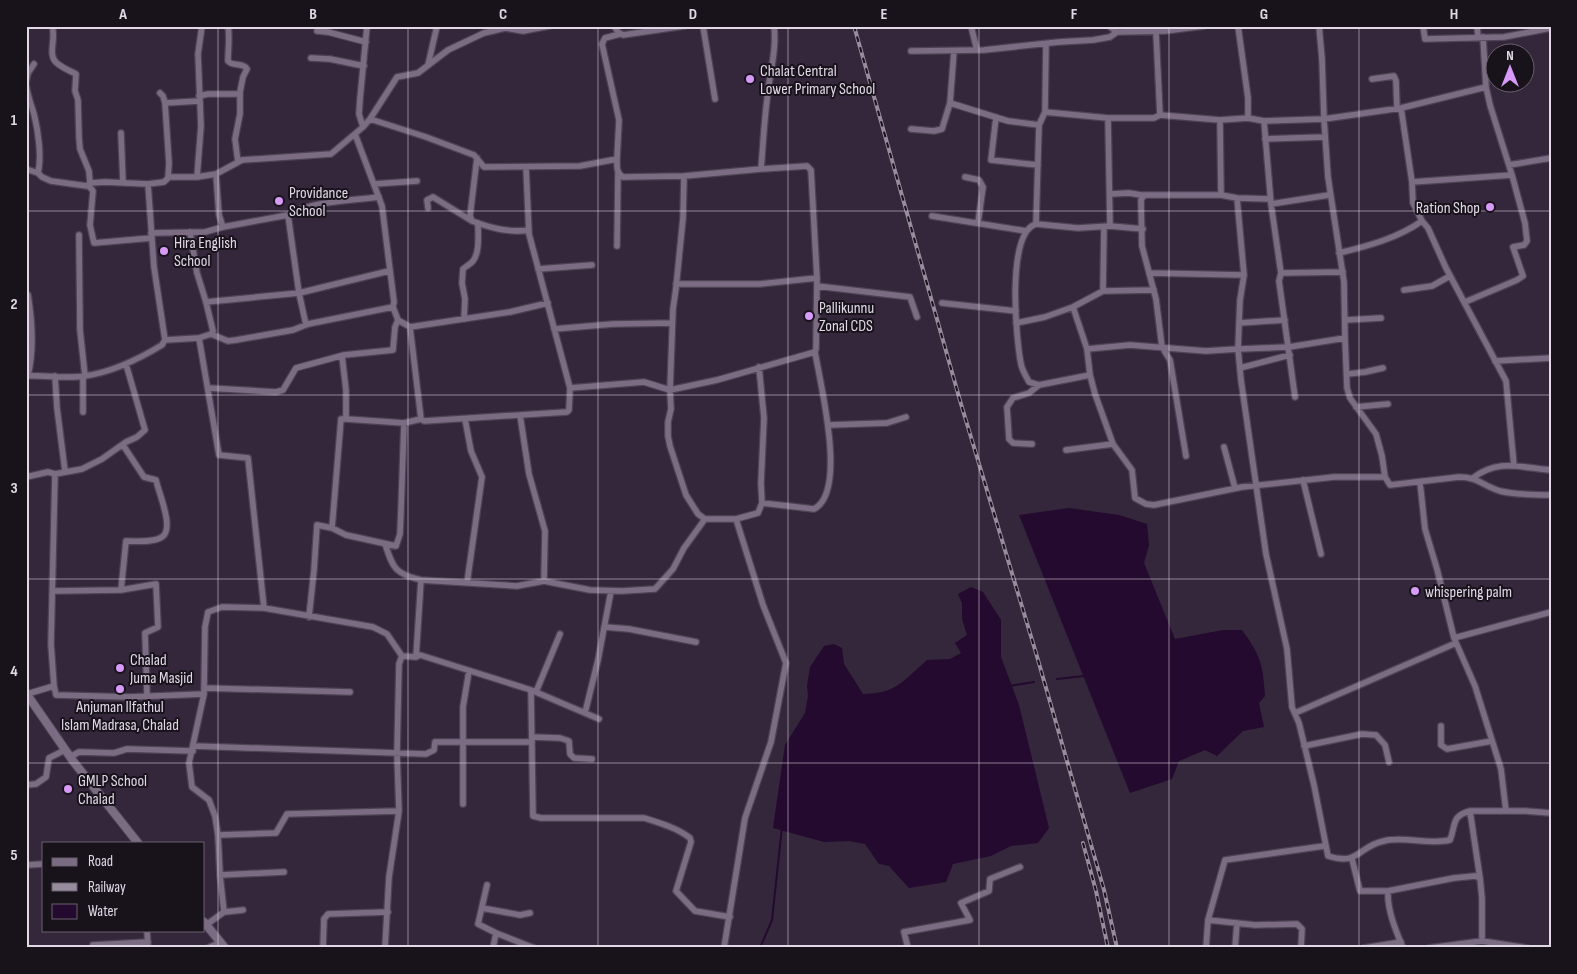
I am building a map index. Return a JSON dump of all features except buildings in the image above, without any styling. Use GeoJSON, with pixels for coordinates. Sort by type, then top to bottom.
{"type":"FeatureCollection","features":[{"type":"Feature","properties":{"kind":"main road"},"geometry":{"type":"LineString","coordinates":[[27,694],[67,753],[137,842]]}},
{"type":"Feature","properties":{"kind":"main road"},"geometry":{"type":"LineString","coordinates":[[205,924],[223,945]]}},
{"type":"Feature","properties":{"kind":"street"},"geometry":{"type":"LineString","coordinates":[[52,26],[54,33],[51,56],[56,63],[76,74],[75,91],[78,100],[80,149],[89,171],[89,184],[93,191],[90,225],[94,243],[190,232],[206,232],[288,215],[294,211],[324,204],[379,197]]}},
{"type":"Feature","properties":{"kind":"street"},"geometry":{"type":"LineString","coordinates":[[197,177],[201,126],[198,54],[202,26]]}},
{"type":"Feature","properties":{"kind":"street"},"geometry":{"type":"LineString","coordinates":[[228,26],[228,61],[232,64],[243,65],[248,69],[242,83],[240,114],[235,140],[238,162]]}},
{"type":"Feature","properties":{"kind":"street"},"geometry":{"type":"LineString","coordinates":[[363,127],[359,114],[367,26]]}},
{"type":"Feature","properties":{"kind":"street"},"geometry":{"type":"LineString","coordinates":[[428,65],[437,26]]}},
{"type":"Feature","properties":{"kind":"street"},"geometry":{"type":"LineString","coordinates":[[26,170],[38,173],[51,181],[89,184],[123,182],[148,184],[164,182],[168,178],[216,174],[242,160],[330,154],[370,119],[397,77],[418,73],[448,50],[478,36],[505,28],[515,28],[524,31],[550,26]]}},
{"type":"Feature","properties":{"kind":"street"},"geometry":{"type":"LineString","coordinates":[[614,26],[620,34]]}},
{"type":"Feature","properties":{"kind":"street"},"geometry":{"type":"LineString","coordinates":[[617,246],[619,120],[602,44],[605,38],[620,34],[684,26]]}},
{"type":"Feature","properties":{"kind":"street"},"geometry":{"type":"LineString","coordinates":[[703,26],[715,99]]}},
{"type":"Feature","properties":{"kind":"street"},"geometry":{"type":"LineString","coordinates":[[761,169],[767,99],[773,64],[774,26]]}},
{"type":"Feature","properties":{"kind":"street"},"geometry":{"type":"LineString","coordinates":[[971,26],[978,50]]}},
{"type":"Feature","properties":{"kind":"street"},"geometry":{"type":"LineString","coordinates":[[1109,26],[1117,32]]}},
{"type":"Feature","properties":{"kind":"street"},"geometry":{"type":"LineString","coordinates":[[912,52],[978,50],[1093,40],[1110,37],[1117,32],[1156,32],[1204,26]]}},
{"type":"Feature","properties":{"kind":"street"},"geometry":{"type":"LineString","coordinates":[[1238,26],[1248,98],[1248,118]]}},
{"type":"Feature","properties":{"kind":"street"},"geometry":{"type":"LineString","coordinates":[[1319,26],[1330,195],[1343,272],[1347,388],[1350,398],[1376,434],[1385,476],[1390,485],[1459,477],[1473,478],[1497,490],[1512,494],[1551,496]]}},
{"type":"Feature","properties":{"kind":"street"},"geometry":{"type":"LineString","coordinates":[[1423,26],[1425,38],[1504,37],[1551,28]]}},
{"type":"Feature","properties":{"kind":"street"},"geometry":{"type":"LineString","coordinates":[[1476,26],[1481,37],[1484,67]]}},
{"type":"Feature","properties":{"kind":"street"},"geometry":{"type":"LineString","coordinates":[[317,31],[366,42]]}},
{"type":"Feature","properties":{"kind":"street"},"geometry":{"type":"LineString","coordinates":[[1156,32],[1160,115]]}},
{"type":"Feature","properties":{"kind":"street"},"geometry":{"type":"LineString","coordinates":[[1036,224],[1040,125],[1045,112],[1046,44]]}},
{"type":"Feature","properties":{"kind":"street"},"geometry":{"type":"LineString","coordinates":[[911,129],[934,131],[942,129],[950,103],[954,51]]}},
{"type":"Feature","properties":{"kind":"street"},"geometry":{"type":"LineString","coordinates":[[311,58],[330,59],[364,66]]}},
{"type":"Feature","properties":{"kind":"street"},"geometry":{"type":"LineString","coordinates":[[34,64],[28,72],[26,83],[40,153],[38,173]]}},
{"type":"Feature","properties":{"kind":"street"},"geometry":{"type":"LineString","coordinates":[[1372,79],[1394,76],[1396,81],[1412,182],[1413,203],[1422,221],[1428,228],[1450,276],[1506,381],[1514,466]]}},
{"type":"Feature","properties":{"kind":"street"},"geometry":{"type":"LineString","coordinates":[[1045,112],[1108,118],[1154,118],[1160,115],[1220,120],[1248,118],[1264,121],[1324,119],[1399,108],[1484,87]]}},
{"type":"Feature","properties":{"kind":"street"},"geometry":{"type":"LineString","coordinates":[[1465,302],[1517,280],[1522,276],[1512,247],[1524,245],[1527,241],[1525,223],[1510,165],[1487,92]]}},
{"type":"Feature","properties":{"kind":"street"},"geometry":{"type":"LineString","coordinates":[[160,93],[165,103],[169,157],[168,178]]}},
{"type":"Feature","properties":{"kind":"street"},"geometry":{"type":"LineString","coordinates":[[165,103],[199,98],[208,94],[240,94]]}},
{"type":"Feature","properties":{"kind":"street"},"geometry":{"type":"LineString","coordinates":[[950,103],[1008,120],[1040,125]]}},
{"type":"Feature","properties":{"kind":"street"},"geometry":{"type":"LineString","coordinates":[[996,117],[991,160],[1038,165]]}},
{"type":"Feature","properties":{"kind":"street"},"geometry":{"type":"LineString","coordinates":[[1103,291],[1110,194],[1108,118]]}},
{"type":"Feature","properties":{"kind":"street"},"geometry":{"type":"LineString","coordinates":[[370,119],[474,155],[484,167],[580,166],[617,159]]}},
{"type":"Feature","properties":{"kind":"street"},"geometry":{"type":"LineString","coordinates":[[1220,120],[1221,195]]}},
{"type":"Feature","properties":{"kind":"street"},"geometry":{"type":"LineString","coordinates":[[1264,121],[1271,202],[1281,273],[1279,281],[1295,397]]}},
{"type":"Feature","properties":{"kind":"street"},"geometry":{"type":"LineString","coordinates":[[121,133],[123,182]]}},
{"type":"Feature","properties":{"kind":"street"},"geometry":{"type":"LineString","coordinates":[[355,134],[382,206],[393,306],[398,320],[410,327],[510,312],[548,303]]}},
{"type":"Feature","properties":{"kind":"street"},"geometry":{"type":"LineString","coordinates":[[1266,140],[1325,137]]}},
{"type":"Feature","properties":{"kind":"street"},"geometry":{"type":"LineString","coordinates":[[464,319],[465,299],[462,269],[472,262],[477,252],[475,222],[470,216],[477,158]]}},
{"type":"Feature","properties":{"kind":"street"},"geometry":{"type":"LineString","coordinates":[[1510,165],[1551,158]]}},
{"type":"Feature","properties":{"kind":"street"},"geometry":{"type":"LineString","coordinates":[[618,173],[623,177],[684,176],[807,166],[811,170],[817,278],[815,352],[822,397],[829,425],[831,457],[828,490],[824,502],[814,509],[762,503]]}},
{"type":"Feature","properties":{"kind":"street"},"geometry":{"type":"LineString","coordinates":[[332,528],[341,419],[404,423],[421,419],[424,421],[567,412],[569,410],[570,388],[529,230],[526,167]]}},
{"type":"Feature","properties":{"kind":"street"},"geometry":{"type":"LineString","coordinates":[[216,174],[219,214],[223,227]]}},
{"type":"Feature","properties":{"kind":"street"},"geometry":{"type":"LineString","coordinates":[[1412,182],[1512,175]]}},
{"type":"Feature","properties":{"kind":"street"},"geometry":{"type":"LineString","coordinates":[[684,176],[683,218],[672,323],[671,409],[668,422],[670,446],[686,496],[698,514],[705,519],[736,519],[758,513],[762,503],[764,418],[759,367]]}},
{"type":"Feature","properties":{"kind":"street"},"geometry":{"type":"LineString","coordinates":[[965,177],[979,180],[984,187],[978,223]]}},
{"type":"Feature","properties":{"kind":"street"},"geometry":{"type":"LineString","coordinates":[[374,184],[417,182]]}},
{"type":"Feature","properties":{"kind":"street"},"geometry":{"type":"LineString","coordinates":[[28,295],[31,356],[27,376],[84,376],[126,364],[162,345],[165,340],[154,267],[148,184]]}},
{"type":"Feature","properties":{"kind":"street"},"geometry":{"type":"LineString","coordinates":[[1110,194],[1221,195],[1271,202],[1330,195]]}},
{"type":"Feature","properties":{"kind":"street"},"geometry":{"type":"LineString","coordinates":[[1141,195],[1144,196],[1141,200],[1142,246],[1154,290],[1162,347],[1170,360],[1186,456]]}},
{"type":"Feature","properties":{"kind":"street"},"geometry":{"type":"LineString","coordinates":[[428,208],[427,200],[433,197],[475,222],[496,229],[518,232],[529,230]]}},
{"type":"Feature","properties":{"kind":"street"},"geometry":{"type":"LineString","coordinates":[[1237,198],[1244,275],[1239,323],[1238,349],[1240,368],[1266,554],[1287,649],[1292,707],[1299,723],[1314,785],[1324,846],[1328,856],[1341,860],[1352,859],[1377,843],[1386,840],[1441,842],[1450,840],[1455,820],[1461,813],[1470,811],[1551,813]]}},
{"type":"Feature","properties":{"kind":"street"},"geometry":{"type":"LineString","coordinates":[[288,215],[299,293],[306,325]]}},
{"type":"Feature","properties":{"kind":"street"},"geometry":{"type":"LineString","coordinates":[[932,216],[1026,231]]}},
{"type":"Feature","properties":{"kind":"street"},"geometry":{"type":"LineString","coordinates":[[1339,253],[1370,246],[1412,229],[1422,221]]}},
{"type":"Feature","properties":{"kind":"street"},"geometry":{"type":"LineString","coordinates":[[1090,376],[1039,385],[1029,382],[1021,366],[1016,323],[1015,299],[1019,249],[1026,231],[1030,226],[1036,224],[1078,228],[1142,229]]}},
{"type":"Feature","properties":{"kind":"street"},"geometry":{"type":"LineString","coordinates":[[190,232],[197,273],[213,325],[211,334]]}},
{"type":"Feature","properties":{"kind":"street"},"geometry":{"type":"LineString","coordinates":[[80,235],[80,330],[84,376],[84,412]]}},
{"type":"Feature","properties":{"kind":"street"},"geometry":{"type":"LineString","coordinates":[[538,269],[592,265]]}},
{"type":"Feature","properties":{"kind":"street"},"geometry":{"type":"LineString","coordinates":[[206,302],[299,293],[389,271]]}},
{"type":"Feature","properties":{"kind":"street"},"geometry":{"type":"LineString","coordinates":[[1281,273],[1343,272]]}},
{"type":"Feature","properties":{"kind":"street"},"geometry":{"type":"LineString","coordinates":[[1150,273],[1244,275]]}},
{"type":"Feature","properties":{"kind":"street"},"geometry":{"type":"LineString","coordinates":[[1404,290],[1432,286],[1450,276]]}},
{"type":"Feature","properties":{"kind":"street"},"geometry":{"type":"LineString","coordinates":[[676,284],[760,284],[817,278]]}},
{"type":"Feature","properties":{"kind":"street"},"geometry":{"type":"LineString","coordinates":[[817,286],[910,297],[917,317]]}},
{"type":"Feature","properties":{"kind":"street"},"geometry":{"type":"LineString","coordinates":[[1016,323],[1045,317],[1073,307],[1103,291],[1154,290]]}},
{"type":"Feature","properties":{"kind":"street"},"geometry":{"type":"LineString","coordinates":[[942,302],[1016,311]]}},
{"type":"Feature","properties":{"kind":"street"},"geometry":{"type":"LineString","coordinates":[[165,340],[199,338],[211,334],[228,341],[236,340],[293,330],[306,325],[393,306]]}},
{"type":"Feature","properties":{"kind":"street"},"geometry":{"type":"LineString","coordinates":[[1073,307],[1087,349],[1090,376],[1113,444],[1132,470],[1135,498],[1146,504],[1168,502],[1257,485],[1334,477],[1385,476]]}},
{"type":"Feature","properties":{"kind":"street"},"geometry":{"type":"LineString","coordinates":[[1346,320],[1381,318]]}},
{"type":"Feature","properties":{"kind":"street"},"geometry":{"type":"LineString","coordinates":[[208,388],[276,392],[283,390],[296,368],[342,356],[393,350],[395,327],[398,320]]}},
{"type":"Feature","properties":{"kind":"street"},"geometry":{"type":"LineString","coordinates":[[1239,323],[1285,320]]}},
{"type":"Feature","properties":{"kind":"street"},"geometry":{"type":"LineString","coordinates":[[554,329],[613,324],[672,323]]}},
{"type":"Feature","properties":{"kind":"street"},"geometry":{"type":"LineString","coordinates":[[410,327],[421,419]]}},
{"type":"Feature","properties":{"kind":"street"},"geometry":{"type":"LineString","coordinates":[[199,338],[219,455],[248,458],[264,608]]}},
{"type":"Feature","properties":{"kind":"street"},"geometry":{"type":"LineString","coordinates":[[1087,349],[1130,345],[1206,351],[1289,347],[1345,338]]}},
{"type":"Feature","properties":{"kind":"street"},"geometry":{"type":"LineString","coordinates":[[570,388],[644,382],[670,390],[717,380],[815,352]]}},
{"type":"Feature","properties":{"kind":"street"},"geometry":{"type":"LineString","coordinates":[[1240,368],[1290,355]]}},
{"type":"Feature","properties":{"kind":"street"},"geometry":{"type":"LineString","coordinates":[[342,356],[346,390],[346,419]]}},
{"type":"Feature","properties":{"kind":"street"},"geometry":{"type":"LineString","coordinates":[[1495,361],[1551,358]]}},
{"type":"Feature","properties":{"kind":"street"},"geometry":{"type":"LineString","coordinates":[[26,476],[48,472],[55,474],[82,469],[102,459],[145,430],[126,364]]}},
{"type":"Feature","properties":{"kind":"street"},"geometry":{"type":"LineString","coordinates":[[1348,374],[1383,368]]}},
{"type":"Feature","properties":{"kind":"street"},"geometry":{"type":"LineString","coordinates":[[55,376],[57,408],[66,471]]}},
{"type":"Feature","properties":{"kind":"street"},"geometry":{"type":"LineString","coordinates":[[1032,444],[1012,443],[1009,440],[1007,407],[1013,398],[1029,393],[1039,385]]}},
{"type":"Feature","properties":{"kind":"street"},"geometry":{"type":"LineString","coordinates":[[1356,407],[1388,404]]}},
{"type":"Feature","properties":{"kind":"street"},"geometry":{"type":"LineString","coordinates":[[520,415],[529,474],[545,532],[544,581]]}},
{"type":"Feature","properties":{"kind":"street"},"geometry":{"type":"LineString","coordinates":[[829,425],[887,423],[906,417]]}},
{"type":"Feature","properties":{"kind":"street"},"geometry":{"type":"LineString","coordinates":[[466,418],[471,451],[482,477],[467,583]]}},
{"type":"Feature","properties":{"kind":"street"},"geometry":{"type":"LineString","coordinates":[[308,617],[317,525],[332,528],[346,535],[396,546],[400,534],[404,423]]}},
{"type":"Feature","properties":{"kind":"street"},"geometry":{"type":"LineString","coordinates":[[1066,450],[1113,444]]}},
{"type":"Feature","properties":{"kind":"street"},"geometry":{"type":"LineString","coordinates":[[121,590],[126,541],[162,538],[166,531],[165,510],[156,480],[144,477],[123,445]]}},
{"type":"Feature","properties":{"kind":"street"},"geometry":{"type":"LineString","coordinates":[[1224,447],[1234,488]]}},
{"type":"Feature","properties":{"kind":"street"},"geometry":{"type":"LineString","coordinates":[[1473,478],[1483,470],[1494,466],[1551,470]]}},
{"type":"Feature","properties":{"kind":"street"},"geometry":{"type":"LineString","coordinates":[[55,474],[51,644],[56,695],[99,697],[204,691],[350,692]]}},
{"type":"Feature","properties":{"kind":"street"},"geometry":{"type":"LineString","coordinates":[[1303,480],[1321,554]]}},
{"type":"Feature","properties":{"kind":"street"},"geometry":{"type":"LineString","coordinates":[[1420,482],[1425,529],[1455,640],[1475,686],[1501,769],[1506,811]]}},
{"type":"Feature","properties":{"kind":"street"},"geometry":{"type":"LineString","coordinates":[[385,544],[392,564],[407,576],[422,580],[517,586],[544,581],[590,590],[654,589],[674,569],[684,548],[705,519]]}},
{"type":"Feature","properties":{"kind":"street"},"geometry":{"type":"LineString","coordinates":[[724,948],[745,818],[771,742],[786,663],[764,605],[736,519]]}},
{"type":"Feature","properties":{"kind":"street"},"geometry":{"type":"LineString","coordinates":[[416,656],[422,580]]}},
{"type":"Feature","properties":{"kind":"street"},"geometry":{"type":"LineString","coordinates":[[53,591],[121,590],[156,584],[158,627],[145,633],[147,695]]}},
{"type":"Feature","properties":{"kind":"street"},"geometry":{"type":"LineString","coordinates":[[584,713],[598,660],[611,591]]}},
{"type":"Feature","properties":{"kind":"street"},"geometry":{"type":"LineString","coordinates":[[224,912],[215,816],[209,800],[192,787],[189,763],[204,691],[208,612],[222,607],[264,608],[373,627],[387,634],[402,656]]}},
{"type":"Feature","properties":{"kind":"street"},"geometry":{"type":"LineString","coordinates":[[1295,713],[1455,640],[1551,612]]}},
{"type":"Feature","properties":{"kind":"street"},"geometry":{"type":"LineString","coordinates":[[605,627],[629,629],[696,642]]}},
{"type":"Feature","properties":{"kind":"street"},"geometry":{"type":"LineString","coordinates":[[560,634],[533,691],[533,816],[541,818],[644,818],[683,832],[690,838],[691,842],[676,890],[695,911],[730,917]]}},
{"type":"Feature","properties":{"kind":"street"},"geometry":{"type":"LineString","coordinates":[[402,656],[420,655],[464,668],[533,691],[599,719]]}},
{"type":"Feature","properties":{"kind":"street"},"geometry":{"type":"LineString","coordinates":[[386,948],[389,877],[399,811],[397,754],[398,664],[402,656]]}},
{"type":"Feature","properties":{"kind":"street"},"geometry":{"type":"LineString","coordinates":[[463,804],[463,707],[469,671]]}},
{"type":"Feature","properties":{"kind":"street"},"geometry":{"type":"LineString","coordinates":[[27,694],[54,686]]}},
{"type":"Feature","properties":{"kind":"street"},"geometry":{"type":"LineString","coordinates":[[1441,726],[1441,745],[1447,749],[1492,741]]}},
{"type":"Feature","properties":{"kind":"street"},"geometry":{"type":"LineString","coordinates":[[1304,746],[1362,734],[1376,735],[1385,745],[1389,762]]}},
{"type":"Feature","properties":{"kind":"street"},"geometry":{"type":"LineString","coordinates":[[26,785],[36,784],[46,777],[49,758],[67,753],[114,753],[127,749],[193,748],[426,754],[434,750],[435,742],[463,741],[480,743],[560,738],[569,741],[570,754],[574,758],[592,759]]}},
{"type":"Feature","properties":{"kind":"street"},"geometry":{"type":"LineString","coordinates":[[218,835],[276,833],[287,814],[399,811]]}},
{"type":"Feature","properties":{"kind":"street"},"geometry":{"type":"LineString","coordinates":[[1470,811],[1482,898],[1482,941]]}},
{"type":"Feature","properties":{"kind":"street"},"geometry":{"type":"LineString","coordinates":[[1206,948],[1208,920],[1225,860],[1324,846]]}},
{"type":"Feature","properties":{"kind":"street"},"geometry":{"type":"LineString","coordinates":[[1352,859],[1360,891],[1388,891],[1454,878],[1475,876],[1480,878]]}},
{"type":"Feature","properties":{"kind":"street"},"geometry":{"type":"LineString","coordinates":[[26,865],[42,864]]}},
{"type":"Feature","properties":{"kind":"street"},"geometry":{"type":"LineString","coordinates":[[908,948],[904,932],[970,920],[961,903],[990,891],[990,879],[1020,867]]}},
{"type":"Feature","properties":{"kind":"street"},"geometry":{"type":"LineString","coordinates":[[220,875],[284,872]]}},
{"type":"Feature","properties":{"kind":"street"},"geometry":{"type":"LineString","coordinates":[[487,885],[478,924],[534,948]]}},
{"type":"Feature","properties":{"kind":"street"},"geometry":{"type":"LineString","coordinates":[[1364,948],[1402,945],[1387,897],[1388,891]]}},
{"type":"Feature","properties":{"kind":"street"},"geometry":{"type":"LineString","coordinates":[[482,908],[520,915],[530,913]]}},
{"type":"Feature","properties":{"kind":"street"},"geometry":{"type":"LineString","coordinates":[[205,924],[224,912],[243,910]]}},
{"type":"Feature","properties":{"kind":"street"},"geometry":{"type":"LineString","coordinates":[[323,948],[324,918],[328,914],[388,912]]}},
{"type":"Feature","properties":{"kind":"street"},"geometry":{"type":"LineString","coordinates":[[1208,920],[1255,925],[1297,924],[1302,929],[1302,948]]}},
{"type":"Feature","properties":{"kind":"street"},"geometry":{"type":"LineString","coordinates":[[1235,948],[1237,923]]}},
{"type":"Feature","properties":{"kind":"street"},"geometry":{"type":"LineString","coordinates":[[93,945],[148,945],[147,932]]}},
{"type":"Feature","properties":{"kind":"street"},"geometry":{"type":"LineString","coordinates":[[493,948],[496,933]]}},
{"type":"Feature","properties":{"kind":"street"},"geometry":{"type":"LineString","coordinates":[[1429,948],[1482,941],[1527,948]]}},
{"type":"Feature","properties":{"kind":"street"},"geometry":{"type":"LineString","coordinates":[[208,948],[223,945]]}},
{"type":"Feature","properties":{"kind":"water"},"geometry":{"type":"Polygon","coordinates":[[[1069,508],[1119,515],[1147,524],[1149,545],[1144,563],[1175,639],[1223,630],[1242,630],[1257,654],[1262,668],[1265,696],[1259,703],[1264,727],[1243,731],[1217,756],[1205,750],[1179,761],[1172,779],[1130,793],[1019,515],[1069,508]]]}},
{"type":"Feature","properties":{"kind":"water"},"geometry":{"type":"Polygon","coordinates":[[[971,587],[983,592],[1001,620],[1001,657],[1019,705],[1049,828],[1038,843],[1011,846],[991,856],[953,864],[946,882],[909,888],[889,866],[879,864],[865,844],[849,841],[824,842],[773,828],[785,745],[805,713],[810,667],[824,646],[834,644],[842,648],[844,664],[863,694],[884,692],[892,689],[927,660],[950,659],[961,653],[955,643],[967,635],[962,619],[962,603],[958,594],[971,587]]]}},
{"type":"Feature","properties":{"kind":"waterway"},"geometry":{"type":"LineString","coordinates":[[1057,679],[1084,676]]}},
{"type":"Feature","properties":{"kind":"waterway"},"geometry":{"type":"LineString","coordinates":[[1009,686],[1034,682]]}},
{"type":"Feature","properties":{"kind":"waterway"},"geometry":{"type":"LineString","coordinates":[[760,948],[772,920],[782,827]]}},
{"type":"Feature","properties":{"kind":"railway"},"geometry":{"type":"LineString","coordinates":[[854,26],[961,404],[1036,653],[1104,890],[1117,948]]}},
{"type":"Feature","properties":{"kind":"railway"},"geometry":{"type":"LineString","coordinates":[[1083,843],[1096,891],[1108,948]]}},
{"type":"Feature","properties":{"kind":"place","name":"Chalat Central Lower Primary School"},"geometry":{"type":"Point","coordinates":[750,79]}},
{"type":"Feature","properties":{"kind":"place","name":"Providance School"},"geometry":{"type":"Point","coordinates":[279,201]}},
{"type":"Feature","properties":{"kind":"place","name":"Ration Shop"},"geometry":{"type":"Point","coordinates":[1490,207]}},
{"type":"Feature","properties":{"kind":"place","name":"Hira English School"},"geometry":{"type":"Point","coordinates":[164,251]}},
{"type":"Feature","properties":{"kind":"place","name":"Pallikunnu Zonal CDS"},"geometry":{"type":"Point","coordinates":[809,316]}},
{"type":"Feature","properties":{"kind":"place","name":"whispering palm"},"geometry":{"type":"Point","coordinates":[1415,591]}},
{"type":"Feature","properties":{"kind":"place","name":"Chalad Juma Masjid"},"geometry":{"type":"Point","coordinates":[120,668]}},
{"type":"Feature","properties":{"kind":"place","name":"Anjuman Ilfathul Islam Madrasa, Chalad"},"geometry":{"type":"Point","coordinates":[120,689]}},
{"type":"Feature","properties":{"kind":"place","name":"GMLP School Chalad"},"geometry":{"type":"Point","coordinates":[68,789]}}]}
